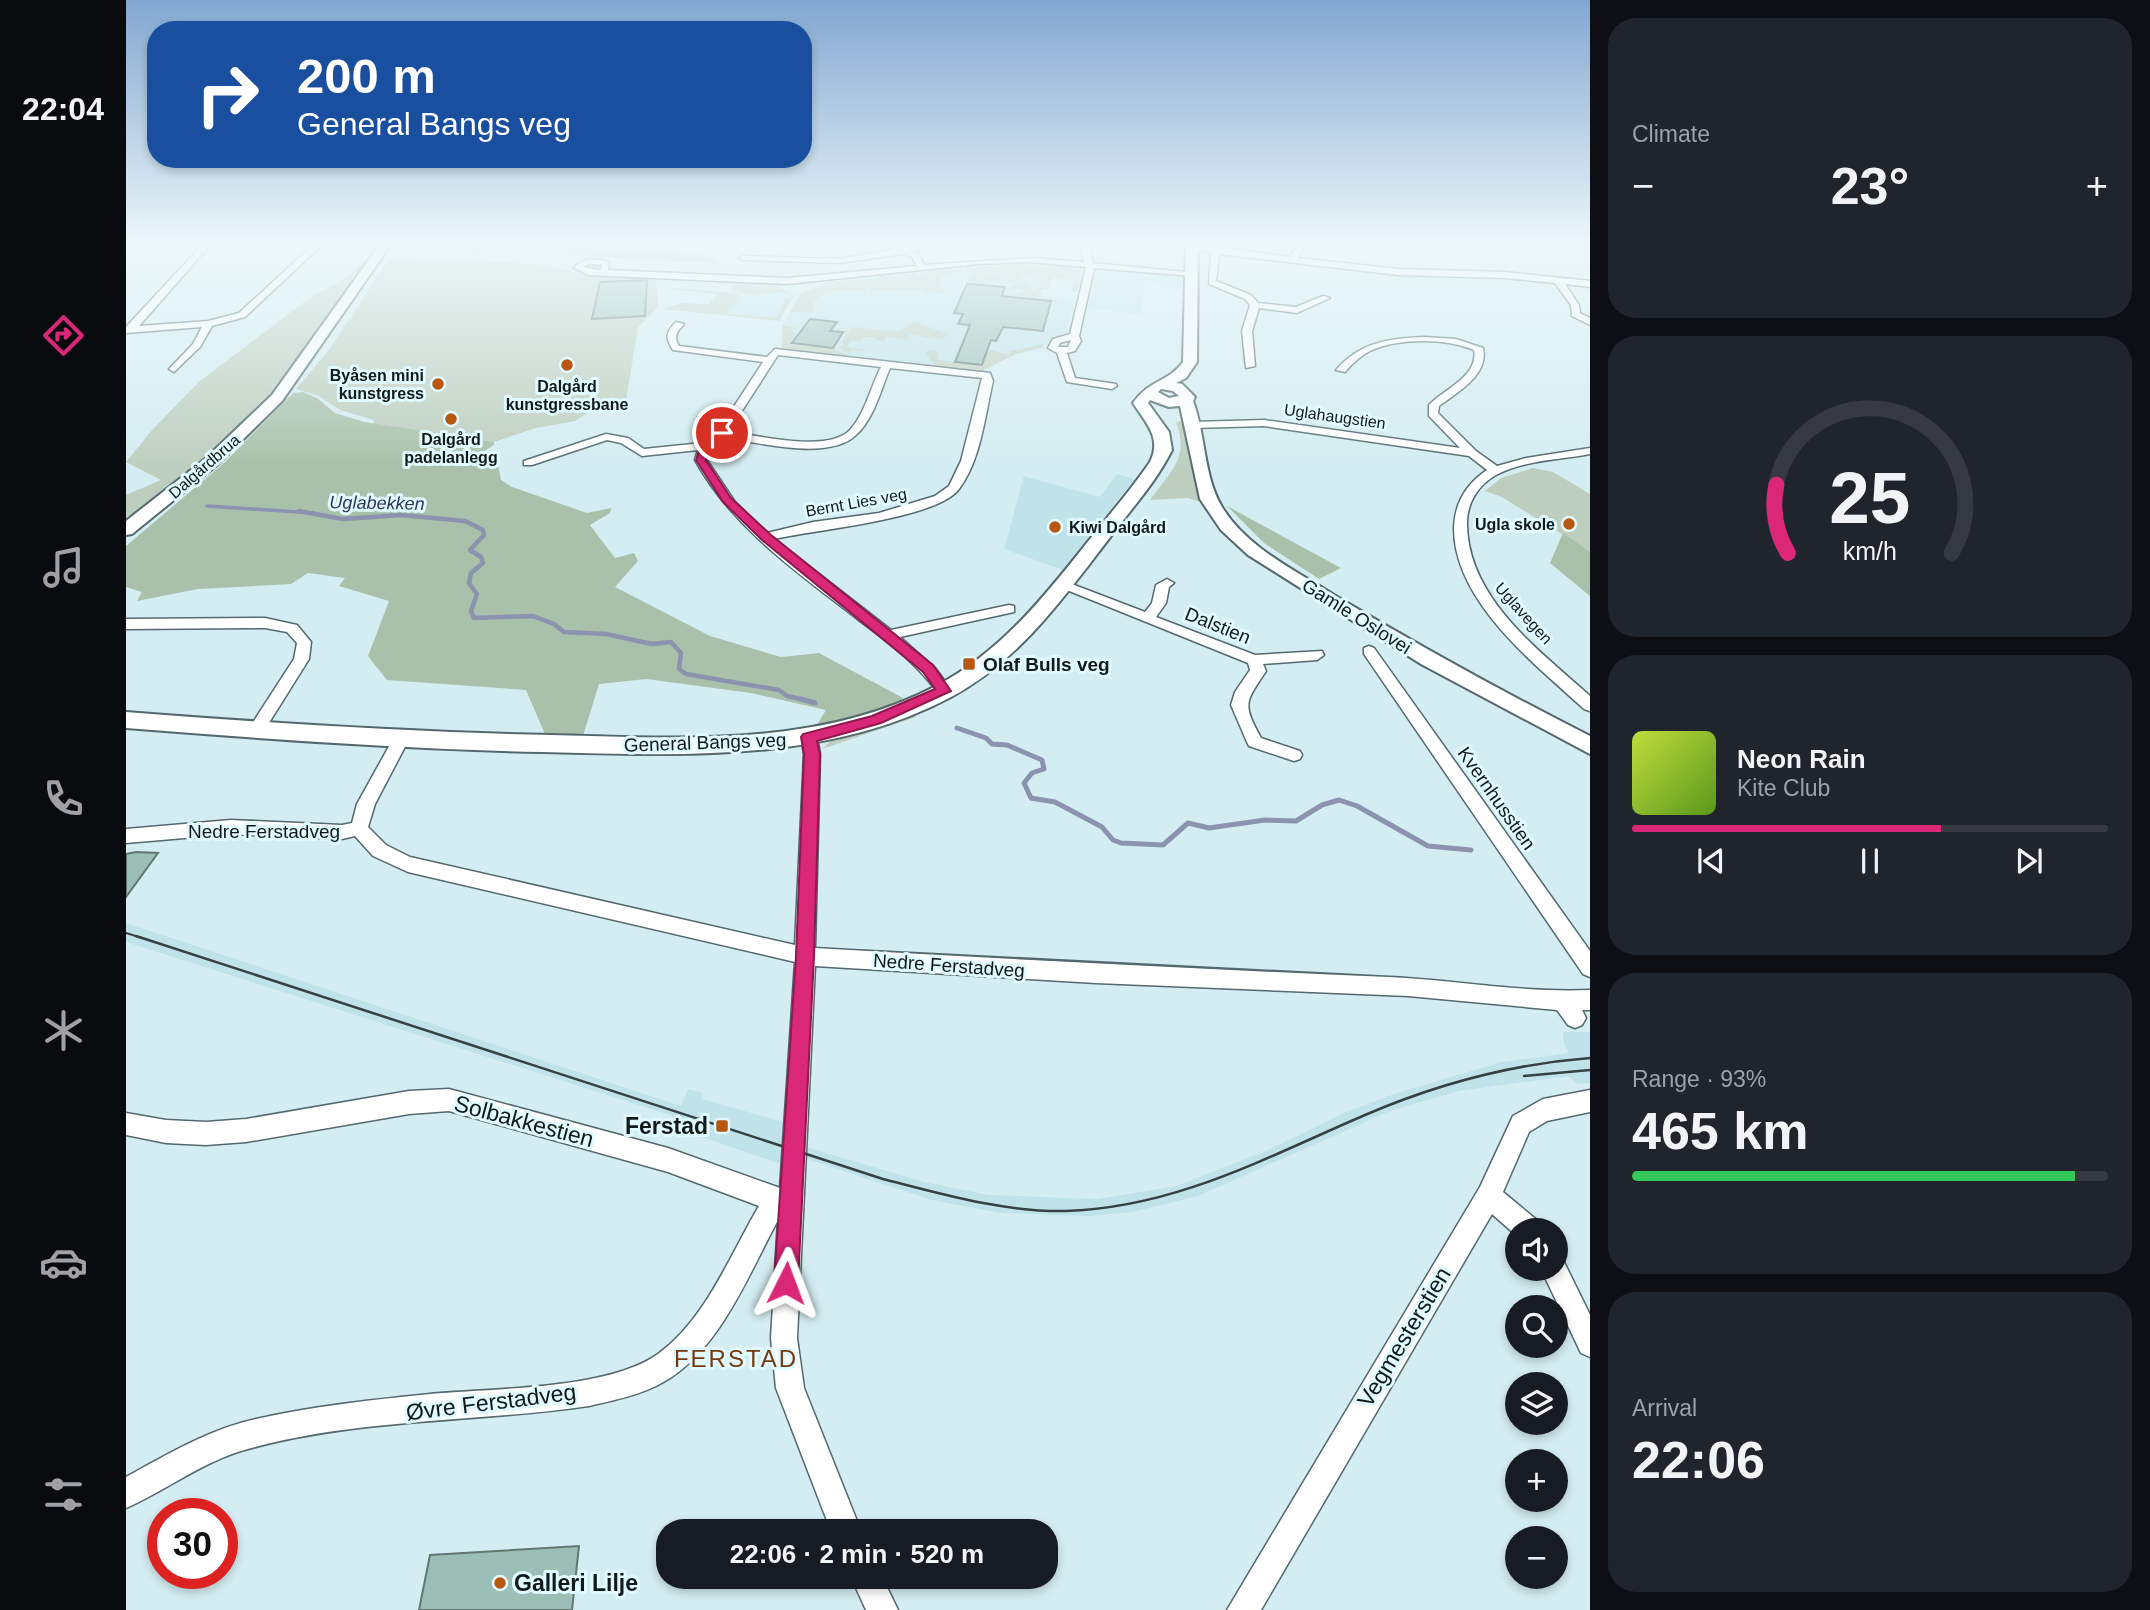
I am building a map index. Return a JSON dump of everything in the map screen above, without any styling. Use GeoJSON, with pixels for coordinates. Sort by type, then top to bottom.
{"type":"FeatureCollection","features":[{"type":"Feature","properties":{"kind":"street"},"geometry":{"type":"LineString","coordinates":[[129,330],[208,324],[228,318]]}},
{"type":"Feature","properties":{"kind":"street","name":"Dalgårdbrua"},"geometry":{"type":"LineString","coordinates":[[126,530],[211,462],[277,398],[334,318]]}},
{"type":"Feature","properties":{"kind":"street"},"geometry":{"type":"LineString","coordinates":[[1078,318],[1074,348],[1061,351],[1071,380],[1112,386]]}},
{"type":"Feature","properties":{"kind":"street"},"geometry":{"type":"LineString","coordinates":[[1157,398],[1185,395],[1193,370],[1190,362],[1191,318]]}},
{"type":"Feature","properties":{"kind":"street"},"geometry":{"type":"LineString","coordinates":[[1250,366],[1247,331],[1251,318]]}},
{"type":"Feature","properties":{"kind":"street"},"geometry":{"type":"LineString","coordinates":[[174,369],[197,345],[208,324]]}},
{"type":"Feature","properties":{"kind":"street"},"geometry":{"type":"LineString","coordinates":[[678,324],[672,331],[671,340],[676,348],[887,364],[852,435],[835,443],[810,445],[722,433]]}},
{"type":"Feature","properties":{"kind":"street"},"geometry":{"type":"LineString","coordinates":[[1341,370],[1370,347],[1387,342],[1445,341],[1478,348],[1482,355],[1479,366],[1434,405],[1433,414],[1472,453],[1496,471]]}},
{"type":"Feature","properties":{"kind":"street"},"geometry":{"type":"LineString","coordinates":[[528,463],[600,438],[624,440],[642,453],[705,446],[722,433],[772,356]]}},
{"type":"Feature","properties":{"kind":"street"},"geometry":{"type":"LineString","coordinates":[[1157,398],[1181,375],[1190,362]]}},
{"type":"Feature","properties":{"kind":"street","name":"Bernt Lies veg"},"geometry":{"type":"LineString","coordinates":[[766,537],[813,526],[880,517],[914,508],[947,494],[954,488],[967,461],[988,381],[986,375],[887,364]]}},
{"type":"Feature","properties":{"kind":"street","name":"Gamle Oslovei"},"geometry":{"type":"LineString","coordinates":[[1185,395],[1194,418],[1193,425],[1209,499],[1242,540],[1278,567],[1412,651],[1590,746]]}},
{"type":"Feature","properties":{"kind":"street"},"geometry":{"type":"LineString","coordinates":[[1157,398],[1193,425]]}},
{"type":"Feature","properties":{"kind":"street","name":"General Bangs veg"},"geometry":{"type":"LineString","coordinates":[[126,720],[400,741],[647,747],[756,744],[809,737],[876,720],[944,691],[1006,648],[1035,620],[1064,586],[1160,458],[1165,442],[1157,398]]}},
{"type":"Feature","properties":{"kind":"street","name":"Uglahaugstien"},"geometry":{"type":"LineString","coordinates":[[1193,425],[1264,423],[1472,453]]}},
{"type":"Feature","properties":{"kind":"street"},"geometry":{"type":"LineString","coordinates":[[705,446],[701,460],[705,470],[727,500],[766,537],[928,668],[944,691]]}},
{"type":"Feature","properties":{"kind":"street","name":"Uglavegen"},"geometry":{"type":"LineString","coordinates":[[1590,451],[1496,471],[1467,496],[1459,527],[1463,557],[1485,599],[1510,630],[1590,705]]}},
{"type":"Feature","properties":{"kind":"street","name":"Dalstien"},"geometry":{"type":"LineString","coordinates":[[1147,618],[1159,603],[1163,585],[1167,583]]}},
{"type":"Feature","properties":{"kind":"street","name":"Dalstien"},"geometry":{"type":"LineString","coordinates":[[1064,586],[1254,660],[1317,655]]}},
{"type":"Feature","properties":{"kind":"street"},"geometry":{"type":"LineString","coordinates":[[888,635],[1009,609]]}},
{"type":"Feature","properties":{"kind":"street"},"geometry":{"type":"LineString","coordinates":[[126,624],[265,623],[292,628],[304,642],[301,659],[256,730]]}},
{"type":"Feature","properties":{"kind":"street","name":"Kvernhusstien"},"geometry":{"type":"LineString","coordinates":[[1369,651],[1590,968]]}},
{"type":"Feature","properties":{"kind":"street"},"geometry":{"type":"LineString","coordinates":[[1254,660],[1258,671],[1237,697],[1237,707],[1255,742],[1294,755]]}},
{"type":"Feature","properties":{"kind":"street"},"geometry":{"type":"LineString","coordinates":[[809,737],[812,754],[805,956],[783,1200],[784,1338],[790,1388],[841,1519]]}},
{"type":"Feature","properties":{"kind":"street","name":"Nedre Ferstadveg"},"geometry":{"type":"LineString","coordinates":[[400,741],[366,804],[359,828],[367,842],[378,852],[408,864],[805,956],[1082,973],[1408,987],[1569,1009],[1590,1000]]}},
{"type":"Feature","properties":{"kind":"street","name":"Nedre Ferstadveg"},"geometry":{"type":"LineString","coordinates":[[126,836],[201,828],[342,832],[359,828]]}},
{"type":"Feature","properties":{"kind":"street","name":"Solbakkestien"},"geometry":{"type":"LineString","coordinates":[[126,1124],[157,1133],[228,1132],[413,1100],[449,1100],[668,1160],[783,1200]]}},
{"type":"Feature","properties":{"kind":"street","name":"Vegmesterstien"},"geometry":{"type":"LineString","coordinates":[[1243,1610],[1489,1196],[1521,1124],[1543,1110],[1590,1101]]}},
{"type":"Feature","properties":{"kind":"street"},"geometry":{"type":"LineString","coordinates":[[1489,1196],[1515,1218]]}},
{"type":"Feature","properties":{"kind":"street","name":"Øvre Ferstadveg"},"geometry":{"type":"LineString","coordinates":[[126,1493],[193,1456],[252,1434],[431,1408],[507,1403],[627,1385],[667,1364],[704,1325],[783,1200]]}},
{"type":"Feature","properties":{"kind":"street"},"geometry":{"type":"LineString","coordinates":[[1560,1281],[1590,1344]]}},
{"type":"Feature","properties":{"kind":"street"},"geometry":{"type":"LineString","coordinates":[[871,1589],[881,1610]]}},
{"type":"Feature","properties":{"kind":"shaded area"},"geometry":{"type":"Polygon","coordinates":[[[754,318],[781,318],[779,321],[754,318]]]}},
{"type":"Feature","properties":{"kind":"shaded area"},"geometry":{"type":"Polygon","coordinates":[[[786,318],[1070,318],[1067,331],[1042,348],[1015,354],[984,371],[781,350],[783,324],[786,318]]]}},
{"type":"Feature","properties":{"kind":"shaded area"},"geometry":{"type":"Polygon","coordinates":[[[1117,474],[1134,479],[1063,570],[1004,549],[1024,476],[1100,497],[1117,474]]]}},
{"type":"Feature","properties":{"kind":"shaded area"},"geometry":{"type":"Polygon","coordinates":[[[126,923],[681,1106],[688,1089],[703,1093],[702,1099],[787,1123],[786,1141],[924,1182],[989,1195],[1097,1199],[1177,1186],[1268,1150],[1344,1113],[1397,1093],[1502,1062],[1569,1053],[1564,1044],[1563,1032],[1590,1032],[1590,1083],[1577,1084],[1569,1076],[1459,1091],[1390,1111],[1198,1196],[1133,1212],[1089,1216],[1000,1213],[932,1200],[785,1152],[784,1165],[670,1126],[673,1116],[126,942],[126,923]]]}},
{"type":"Feature","properties":{"kind":"green space"},"geometry":{"type":"Polygon","coordinates":[[[283,318],[331,318],[275,393],[235,433],[126,522],[126,495],[161,480],[126,462],[153,429],[200,381],[283,318]]]}},
{"type":"Feature","properties":{"kind":"green space"},"geometry":{"type":"Polygon","coordinates":[[[350,318],[647,318],[638,327],[626,401],[604,402],[575,421],[536,428],[494,442],[373,424],[374,420],[340,410],[319,396],[296,389],[329,350],[350,318]]]}},
{"type":"Feature","properties":{"kind":"green space"},"geometry":{"type":"Polygon","coordinates":[[[751,318],[781,318],[779,321],[751,318]]]}},
{"type":"Feature","properties":{"kind":"green space"},"geometry":{"type":"Polygon","coordinates":[[[914,322],[948,334],[942,340],[923,334],[936,339],[910,334],[907,340],[886,336],[884,341],[876,340],[877,337],[863,337],[861,341],[850,341],[847,347],[868,351],[851,350],[849,354],[838,347],[844,345],[841,342],[853,327],[898,332],[914,322]]]}},
{"type":"Feature","properties":{"kind":"green space"},"geometry":{"type":"Polygon","coordinates":[[[783,325],[796,328],[789,331],[797,333],[790,343],[792,345],[836,349],[848,356],[782,350],[783,325]]]}},
{"type":"Feature","properties":{"kind":"green space"},"geometry":{"type":"Polygon","coordinates":[[[1043,344],[1042,348],[1015,354],[982,371],[935,366],[925,352],[934,350],[939,354],[937,360],[982,365],[985,354],[991,350],[1009,355],[1011,351],[1043,344]]]}},
{"type":"Feature","properties":{"kind":"green space"},"geometry":{"type":"Polygon","coordinates":[[[303,392],[317,398],[335,413],[364,422],[494,442],[494,445],[478,455],[498,465],[501,480],[512,487],[587,513],[611,508],[610,513],[590,525],[615,558],[634,553],[638,561],[615,587],[710,636],[781,657],[819,653],[903,698],[896,705],[814,730],[826,710],[751,693],[646,679],[599,684],[582,739],[547,739],[526,690],[387,680],[368,656],[389,601],[339,586],[345,578],[308,573],[291,584],[198,589],[137,601],[142,592],[126,587],[126,546],[224,463],[293,393],[303,392]]]}},
{"type":"Feature","properties":{"kind":"green space"},"geometry":{"type":"Polygon","coordinates":[[[1182,421],[1189,436],[1200,502],[1188,498],[1150,500],[1176,464],[1181,445],[1176,422],[1182,421]]]}},
{"type":"Feature","properties":{"kind":"green space","name":"Ugla skole"},"geometry":{"type":"Polygon","coordinates":[[[1533,468],[1553,472],[1590,494],[1590,552],[1502,497],[1485,491],[1501,478],[1533,468]]]}},
{"type":"Feature","properties":{"kind":"green space"},"geometry":{"type":"Polygon","coordinates":[[[1227,506],[1341,568],[1319,579],[1264,543],[1227,506]]]}},
{"type":"Feature","properties":{"kind":"green space"},"geometry":{"type":"Polygon","coordinates":[[[1563,533],[1590,552],[1590,596],[1550,563],[1563,533]]]}},
{"type":"Feature","properties":{"kind":"green space"},"geometry":{"type":"Polygon","coordinates":[[[910,713],[916,717],[822,749],[833,739],[910,713]]]}},
{"type":"Feature","properties":{"kind":"building"},"geometry":{"type":"Polygon","coordinates":[[[961,318],[1046,318],[1043,331],[1003,327],[996,341],[991,340],[982,365],[955,362],[970,325],[958,324],[961,318]]]}},
{"type":"Feature","properties":{"kind":"building"},"geometry":{"type":"Polygon","coordinates":[[[810,319],[837,322],[830,331],[843,332],[833,348],[792,343],[810,319]]]}},
{"type":"Feature","properties":{"kind":"building"},"geometry":{"type":"Polygon","coordinates":[[[158,853],[126,897],[126,854],[158,853]]]}},
{"type":"Feature","properties":{"kind":"building","name":"Galleri Lilje"},"geometry":{"type":"Polygon","coordinates":[[[579,1546],[572,1610],[419,1610],[430,1555],[579,1546]]]}},
{"type":"Feature","properties":{"kind":"waterway","name":"Uglabekken"},"geometry":{"type":"LineString","coordinates":[[207,506],[308,513]]}},
{"type":"Feature","properties":{"kind":"waterway","name":"Uglabekken"},"geometry":{"type":"LineString","coordinates":[[299,511],[308,513]]}},
{"type":"Feature","properties":{"kind":"waterway","name":"Uglabekken"},"geometry":{"type":"LineString","coordinates":[[308,513],[313,513]]}},
{"type":"Feature","properties":{"kind":"waterway","name":"Uglabekken"},"geometry":{"type":"LineString","coordinates":[[308,513],[343,519],[401,515],[465,521],[483,530],[484,535],[470,550],[481,557],[483,563],[471,573],[469,583],[477,594],[471,611],[474,618],[533,616],[554,624],[564,632],[606,634],[652,644],[671,642],[681,653],[679,669],[686,674],[779,690],[787,696],[808,701]]}},
{"type":"Feature","properties":{"kind":"waterway","name":"Uglabekken"},"geometry":{"type":"LineString","coordinates":[[801,699],[808,701]]}},
{"type":"Feature","properties":{"kind":"waterway","name":"Uglabekken"},"geometry":{"type":"LineString","coordinates":[[808,701],[815,703]]}},
{"type":"Feature","properties":{"kind":"waterway","name":"Uglabekken"},"geometry":{"type":"LineString","coordinates":[[957,728],[986,738],[992,744],[1007,745],[1042,760],[1044,769],[1032,773],[1024,783],[1031,798],[1055,802],[1102,827],[1113,840],[1121,843],[1163,845],[1188,823],[1209,828],[1265,820],[1296,821],[1322,805],[1339,800],[1357,806],[1428,846],[1471,850]]}},
{"type":"Feature","properties":{"kind":"tram line"},"geometry":{"type":"LineString","coordinates":[[126,933],[142,938]]}},
{"type":"Feature","properties":{"kind":"tram line"},"geometry":{"type":"LineString","coordinates":[[136,936],[883,1179],[973,1201],[1042,1211],[1105,1208],[1144,1201],[1220,1178],[1365,1115],[1447,1085],[1504,1070],[1590,1058]]}},
{"type":"Feature","properties":{"kind":"tram line"},"geometry":{"type":"LineString","coordinates":[[1524,1076],[1590,1070]]}},
{"type":"Feature","properties":{"kind":"place","name":"Dalgård kunstgressbane"},"geometry":{"type":"Point","coordinates":[567,365]}},
{"type":"Feature","properties":{"kind":"place","name":"Byåsen mini kunstgress"},"geometry":{"type":"Point","coordinates":[438,384]}},
{"type":"Feature","properties":{"kind":"place","name":"Dalgård padelanlegg"},"geometry":{"type":"Point","coordinates":[451,419]}},
{"type":"Feature","properties":{"kind":"place","name":"Ugla skole"},"geometry":{"type":"Point","coordinates":[1569,524]}},
{"type":"Feature","properties":{"kind":"place","name":"Kiwi Dalgård"},"geometry":{"type":"Point","coordinates":[1055,527]}},
{"type":"Feature","properties":{"kind":"place","name":"Olaf Bulls veg"},"geometry":{"type":"Point","coordinates":[969,664]}},
{"type":"Feature","properties":{"kind":"place","name":"Ferstad"},"geometry":{"type":"Point","coordinates":[722,1126]}},
{"type":"Feature","properties":{"kind":"place","name":"Galleri Lilje"},"geometry":{"type":"Point","coordinates":[500,1583]}},
{"type":"Feature","properties":{"kind":"district","name":"FERSTAD"},"geometry":{"type":"Point","coordinates":[736,1359]}},
{"type":"Feature","properties":{"kind":"route"},"geometry":{"type":"LineString","coordinates":[[722,433],[705,446],[701,460],[727,500],[766,537],[928,668],[944,691],[876,720],[809,737],[812,754],[805,956],[786,1283]]}}]}
